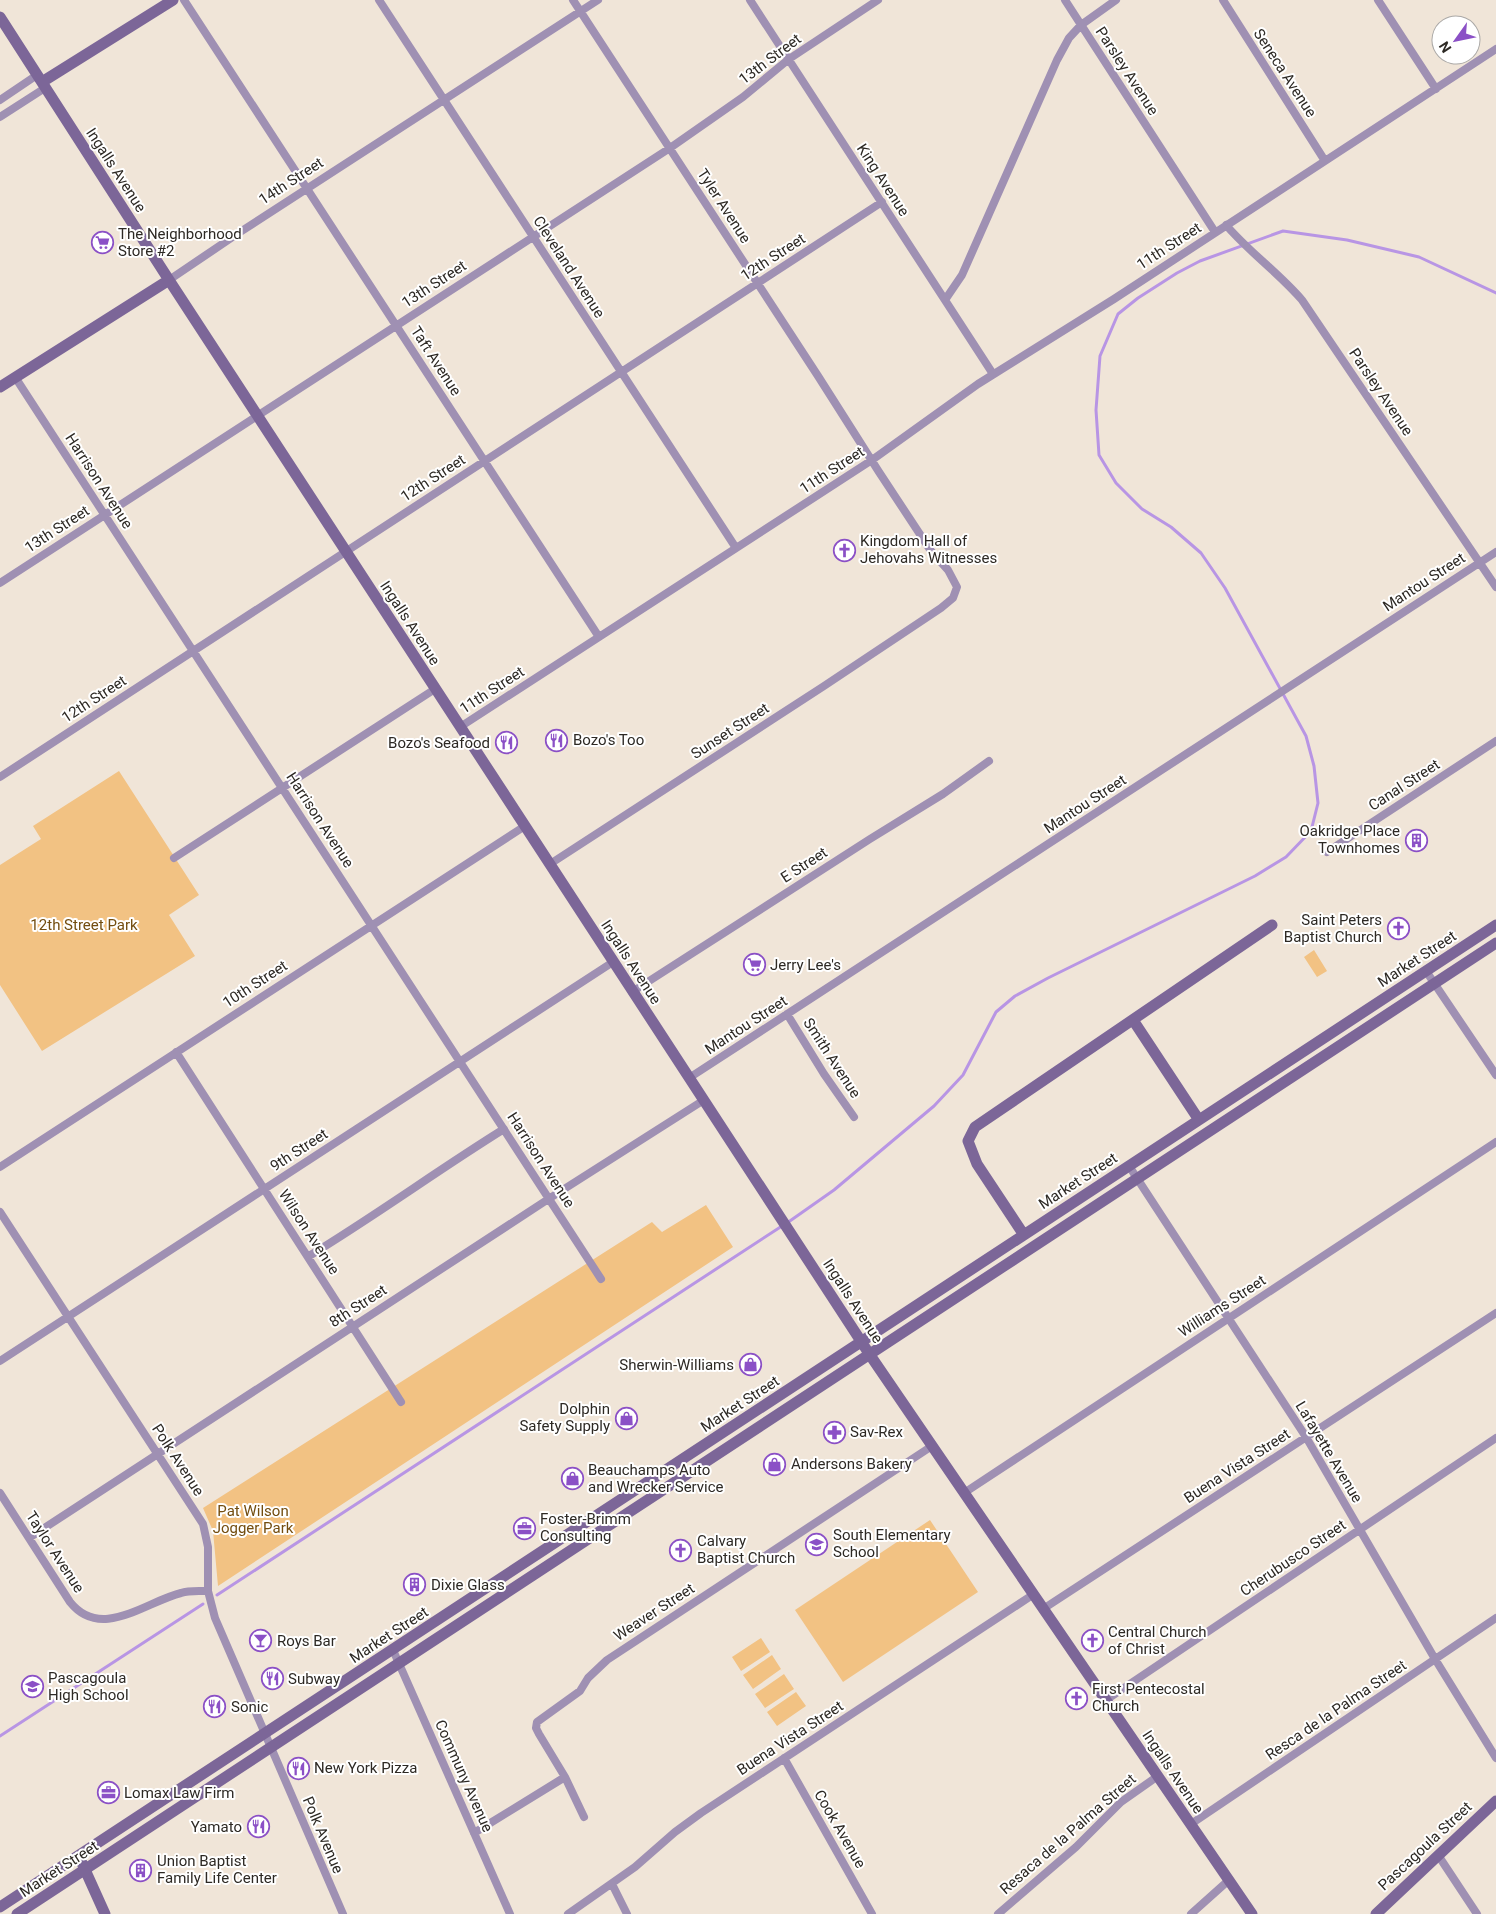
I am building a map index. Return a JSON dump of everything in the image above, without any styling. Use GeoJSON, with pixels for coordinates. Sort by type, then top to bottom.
{"type":"FeatureCollection","features":[{"type":"Feature","properties":{"kind":"main road"},"geometry":{"type":"LineString","coordinates":[[41,82],[173,0]]}},
{"type":"Feature","properties":{"kind":"main road","name":"Ingalls Avenue"},"geometry":{"type":"LineString","coordinates":[[0,17],[169,280],[870,1355],[1252,1914]]}},
{"type":"Feature","properties":{"kind":"main road","name":"14th Street"},"geometry":{"type":"LineString","coordinates":[[0,387],[169,280]]}},
{"type":"Feature","properties":{"kind":"main road"},"geometry":{"type":"LineString","coordinates":[[1024,1235],[977,1164],[968,1141],[975,1127],[1272,925]]}},
{"type":"Feature","properties":{"kind":"main road","name":"Market Street"},"geometry":{"type":"LineString","coordinates":[[0,1907],[1496,925]]}},
{"type":"Feature","properties":{"kind":"main road","name":"Market Street"},"geometry":{"type":"LineString","coordinates":[[17,1914],[1496,943]]}},
{"type":"Feature","properties":{"kind":"main road"},"geometry":{"type":"LineString","coordinates":[[1133,1020],[1199,1120]]}},
{"type":"Feature","properties":{"kind":"main road","name":"Pascagoula Street"},"geometry":{"type":"LineString","coordinates":[[1376,1914],[1496,1801]]}},
{"type":"Feature","properties":{"kind":"main road"},"geometry":{"type":"LineString","coordinates":[[79,1856],[105,1914]]}},
{"type":"Feature","properties":{"kind":"street","name":"Taft Avenue"},"geometry":{"type":"LineString","coordinates":[[184,0],[599,637]]}},
{"type":"Feature","properties":{"kind":"street","name":"Cleveland Avenue"},"geometry":{"type":"LineString","coordinates":[[379,0],[736,548]]}},
{"type":"Feature","properties":{"kind":"street","name":"Tyler Avenue"},"geometry":{"type":"LineString","coordinates":[[573,0],[916,528]]}},
{"type":"Feature","properties":{"kind":"street","name":"14th Street"},"geometry":{"type":"LineString","coordinates":[[169,280],[443,99],[598,0]]}},
{"type":"Feature","properties":{"kind":"street","name":"King Avenue"},"geometry":{"type":"LineString","coordinates":[[750,0],[993,374]]}},
{"type":"Feature","properties":{"kind":"street","name":"13th Street"},"geometry":{"type":"LineString","coordinates":[[0,582],[670,148],[736,102],[789,59],[878,0]]}},
{"type":"Feature","properties":{"kind":"street","name":"Parsley Avenue"},"geometry":{"type":"LineString","coordinates":[[1065,0],[1215,232]]}},
{"type":"Feature","properties":{"kind":"street"},"geometry":{"type":"LineString","coordinates":[[945,300],[962,275],[1057,60],[1069,38],[1081,25],[1116,0]]}},
{"type":"Feature","properties":{"kind":"street","name":"Seneca Avenue"},"geometry":{"type":"LineString","coordinates":[[1222,0],[1325,160]]}},
{"type":"Feature","properties":{"kind":"street"},"geometry":{"type":"LineString","coordinates":[[1378,0],[1436,89]]}},
{"type":"Feature","properties":{"kind":"street"},"geometry":{"type":"LineString","coordinates":[[1226,225],[1496,49]]}},
{"type":"Feature","properties":{"kind":"street"},"geometry":{"type":"LineString","coordinates":[[0,100],[41,82]]}},
{"type":"Feature","properties":{"kind":"street"},"geometry":{"type":"LineString","coordinates":[[0,118],[41,82]]}},
{"type":"Feature","properties":{"kind":"street","name":"12th Street"},"geometry":{"type":"LineString","coordinates":[[0,777],[882,202]]}},
{"type":"Feature","properties":{"kind":"street","name":"Parsley Avenue"},"geometry":{"type":"LineString","coordinates":[[1226,225],[1237,238],[1302,300],[1496,587]]}},
{"type":"Feature","properties":{"kind":"street","name":"11th Street"},"geometry":{"type":"LineString","coordinates":[[460,726],[872,460],[936,412],[993,374],[1226,225]]}},
{"type":"Feature","properties":{"kind":"street"},"geometry":{"type":"LineString","coordinates":[[1114,298],[1119,306]]}},
{"type":"Feature","properties":{"kind":"street","name":"Harrison Avenue"},"geometry":{"type":"LineString","coordinates":[[14,377],[461,1061],[601,1279]]}},
{"type":"Feature","properties":{"kind":"street","name":"Sunset Street"},"geometry":{"type":"LineString","coordinates":[[550,864],[824,686],[954,598],[957,587],[948,570],[916,528]]}},
{"type":"Feature","properties":{"kind":"street","name":"Mantou Street"},"geometry":{"type":"LineString","coordinates":[[689,1078],[1496,552]]}},
{"type":"Feature","properties":{"kind":"street"},"geometry":{"type":"LineString","coordinates":[[174,858],[435,689]]}},
{"type":"Feature","properties":{"kind":"street","name":"Canal Street"},"geometry":{"type":"LineString","coordinates":[[1326,852],[1496,741]]}},
{"type":"Feature","properties":{"kind":"street","name":"E Street"},"geometry":{"type":"LineString","coordinates":[[632,992],[861,844],[943,794],[989,761]]}},
{"type":"Feature","properties":{"kind":"street","name":"10th Street"},"geometry":{"type":"LineString","coordinates":[[0,1166],[525,826]]}},
{"type":"Feature","properties":{"kind":"street","name":"9th Street"},"geometry":{"type":"LineString","coordinates":[[0,1361],[613,962]]}},
{"type":"Feature","properties":{"kind":"street"},"geometry":{"type":"LineString","coordinates":[[1426,971],[1496,1075]]}},
{"type":"Feature","properties":{"kind":"street","name":"Smith Avenue"},"geometry":{"type":"LineString","coordinates":[[787,1014],[824,1074],[854,1117]]}},
{"type":"Feature","properties":{"kind":"street","name":"Wilson Avenue"},"geometry":{"type":"LineString","coordinates":[[176,1052],[401,1402]]}},
{"type":"Feature","properties":{"kind":"street","name":"8th Street"},"geometry":{"type":"LineString","coordinates":[[29,1538],[550,1198],[704,1100]]}},
{"type":"Feature","properties":{"kind":"street"},"geometry":{"type":"LineString","coordinates":[[308,1256],[504,1129]]}},
{"type":"Feature","properties":{"kind":"street","name":"Williams Street"},"geometry":{"type":"LineString","coordinates":[[964,1493],[1496,1142]]}},
{"type":"Feature","properties":{"kind":"street","name":"Lafayette Avenue"},"geometry":{"type":"LineString","coordinates":[[1129,1166],[1306,1437],[1496,1758]]}},
{"type":"Feature","properties":{"kind":"street","name":"Polk Avenue"},"geometry":{"type":"LineString","coordinates":[[0,1212],[196,1512],[206,1532],[209,1564],[208,1591],[220,1632],[343,1914]]}},
{"type":"Feature","properties":{"kind":"street","name":"Buena Vista Street"},"geometry":{"type":"LineString","coordinates":[[1043,1609],[1496,1313]]}},
{"type":"Feature","properties":{"kind":"street","name":"Cherubusco Street"},"geometry":{"type":"LineString","coordinates":[[1106,1700],[1496,1438]]}},
{"type":"Feature","properties":{"kind":"street","name":"Weaver Street"},"geometry":{"type":"LineString","coordinates":[[565,1777],[539,1734],[536,1728],[537,1722],[580,1691],[588,1678],[607,1660],[932,1446]]}},
{"type":"Feature","properties":{"kind":"street","name":"Taylor Avenue"},"geometry":{"type":"LineString","coordinates":[[0,1493],[74,1607],[85,1616],[110,1619],[181,1593],[208,1591]]}},
{"type":"Feature","properties":{"kind":"street","name":"Buena Vista Street"},"geometry":{"type":"LineString","coordinates":[[568,1914],[635,1867],[675,1832],[1034,1594]]}},
{"type":"Feature","properties":{"kind":"street","name":"Resca de la Palma Street"},"geometry":{"type":"LineString","coordinates":[[1190,1824],[1496,1618]]}},
{"type":"Feature","properties":{"kind":"street","name":"Communy Avenue"},"geometry":{"type":"LineString","coordinates":[[393,1650],[510,1914]]}},
{"type":"Feature","properties":{"kind":"street","name":"Cook Avenue"},"geometry":{"type":"LineString","coordinates":[[784,1758],[872,1914]]}},
{"type":"Feature","properties":{"kind":"street","name":"Resaca de la Palma Street"},"geometry":{"type":"LineString","coordinates":[[998,1914],[1076,1847],[1121,1802],[1158,1776]]}},
{"type":"Feature","properties":{"kind":"street"},"geometry":{"type":"LineString","coordinates":[[474,1833],[565,1777],[584,1817]]}},
{"type":"Feature","properties":{"kind":"street"},"geometry":{"type":"LineString","coordinates":[[1438,1855],[1477,1914]]}},
{"type":"Feature","properties":{"kind":"street"},"geometry":{"type":"LineString","coordinates":[[1192,1914],[1229,1880]]}},
{"type":"Feature","properties":{"kind":"street"},"geometry":{"type":"LineString","coordinates":[[612,1884],[627,1914]]}},
{"type":"Feature","properties":{"kind":"green space","name":"12th Street Park"},"geometry":{"type":"Polygon","coordinates":[[[119,771],[199,895],[169,915],[195,956],[42,1051],[0,985],[0,865],[41,839],[33,826],[119,771]]]}},
{"type":"Feature","properties":{"kind":"green space"},"geometry":{"type":"Polygon","coordinates":[[[1314,950],[1327,971],[1317,977],[1304,957],[1314,950]]]}},
{"type":"Feature","properties":{"kind":"green space","name":"Pat Wilson Jogger Park"},"geometry":{"type":"Polygon","coordinates":[[[706,1205],[733,1247],[218,1586],[213,1531],[203,1508],[652,1222],[662,1232],[706,1205]]]}},
{"type":"Feature","properties":{"kind":"green space"},"geometry":{"type":"Polygon","coordinates":[[[930,1520],[978,1592],[843,1682],[795,1610],[930,1520]]]}},
{"type":"Feature","properties":{"kind":"green space"},"geometry":{"type":"Polygon","coordinates":[[[761,1638],[770,1652],[741,1671],[732,1657],[761,1638]]]}},
{"type":"Feature","properties":{"kind":"green space"},"geometry":{"type":"Polygon","coordinates":[[[772,1655],[781,1669],[753,1689],[743,1675],[772,1655]]]}},
{"type":"Feature","properties":{"kind":"green space"},"geometry":{"type":"Polygon","coordinates":[[[784,1674],[794,1689],[765,1708],[755,1694],[784,1674]]]}},
{"type":"Feature","properties":{"kind":"green space"},"geometry":{"type":"Polygon","coordinates":[[[796,1692],[806,1706],[777,1726],[767,1712],[796,1692]]]}},
{"type":"Feature","properties":{"kind":"waterway"},"geometry":{"type":"LineString","coordinates":[[787,1223],[834,1190],[934,1106],[963,1075],[996,1012],[1015,996],[1255,876],[1286,857],[1311,831],[1318,803],[1314,766],[1306,736],[1225,588],[1201,553],[1171,527],[1142,509],[1116,483],[1099,455],[1096,410],[1100,356],[1118,314],[1138,298],[1200,261],[1283,231],[1347,240],[1419,257],[1496,293]]}},
{"type":"Feature","properties":{"kind":"waterway"},"geometry":{"type":"LineString","coordinates":[[217,1595],[782,1226]]}},
{"type":"Feature","properties":{"kind":"waterway"},"geometry":{"type":"LineString","coordinates":[[0,1736],[203,1604]]}},
{"type":"Feature","properties":{"kind":"place","name":"The Neighborhood Store #2"},"geometry":{"type":"Point","coordinates":[102,243]}},
{"type":"Feature","properties":{"kind":"place","name":"Kingdom Hall of Jehovahs Witnesses"},"geometry":{"type":"Point","coordinates":[844,550]}},
{"type":"Feature","properties":{"kind":"place","name":"Bozo's Too"},"geometry":{"type":"Point","coordinates":[557,740]}},
{"type":"Feature","properties":{"kind":"place","name":"Bozo's Seafood"},"geometry":{"type":"Point","coordinates":[506,743]}},
{"type":"Feature","properties":{"kind":"place","name":"Oakridge Place Townhomes"},"geometry":{"type":"Point","coordinates":[1416,840]}},
{"type":"Feature","properties":{"kind":"place","name":"Saint Peters Baptist Church"},"geometry":{"type":"Point","coordinates":[1398,929]}},
{"type":"Feature","properties":{"kind":"place","name":"Jerry Lee's"},"geometry":{"type":"Point","coordinates":[754,965]}},
{"type":"Feature","properties":{"kind":"place","name":"Sherwin-Williams"},"geometry":{"type":"Point","coordinates":[750,1365]}},
{"type":"Feature","properties":{"kind":"place","name":"Dolphin Safety Supply"},"geometry":{"type":"Point","coordinates":[626,1418]}},
{"type":"Feature","properties":{"kind":"place","name":"Sav-Rex"},"geometry":{"type":"Point","coordinates":[834,1432]}},
{"type":"Feature","properties":{"kind":"place","name":"Andersons Bakery"},"geometry":{"type":"Point","coordinates":[775,1464]}},
{"type":"Feature","properties":{"kind":"place","name":"Beauchamps Auto and Wrecker Service"},"geometry":{"type":"Point","coordinates":[572,1479]}},
{"type":"Feature","properties":{"kind":"place","name":"Foster-Brimm Consulting"},"geometry":{"type":"Point","coordinates":[524,1528]}},
{"type":"Feature","properties":{"kind":"place","name":"South Elementary School"},"geometry":{"type":"Point","coordinates":[817,1544]}},
{"type":"Feature","properties":{"kind":"place","name":"Calvary Baptist Church"},"geometry":{"type":"Point","coordinates":[681,1550]}},
{"type":"Feature","properties":{"kind":"place","name":"Dixie Glass"},"geometry":{"type":"Point","coordinates":[415,1585]}},
{"type":"Feature","properties":{"kind":"place","name":"Roys Bar"},"geometry":{"type":"Point","coordinates":[261,1641]}},
{"type":"Feature","properties":{"kind":"place","name":"Central Church of Christ"},"geometry":{"type":"Point","coordinates":[1092,1641]}},
{"type":"Feature","properties":{"kind":"place","name":"Subway"},"geometry":{"type":"Point","coordinates":[272,1679]}},
{"type":"Feature","properties":{"kind":"place","name":"Pascagoula High School"},"geometry":{"type":"Point","coordinates":[32,1687]}},
{"type":"Feature","properties":{"kind":"place","name":"First Pentecostal Church"},"geometry":{"type":"Point","coordinates":[1076,1698]}},
{"type":"Feature","properties":{"kind":"place","name":"Sonic"},"geometry":{"type":"Point","coordinates":[215,1707]}},
{"type":"Feature","properties":{"kind":"place","name":"New York Pizza"},"geometry":{"type":"Point","coordinates":[298,1768]}},
{"type":"Feature","properties":{"kind":"place","name":"Lomax Law Firm"},"geometry":{"type":"Point","coordinates":[108,1793]}},
{"type":"Feature","properties":{"kind":"place","name":"Yamato"},"geometry":{"type":"Point","coordinates":[258,1827]}},
{"type":"Feature","properties":{"kind":"place","name":"Union Baptist Family Life Center"},"geometry":{"type":"Point","coordinates":[141,1870]}}]}
